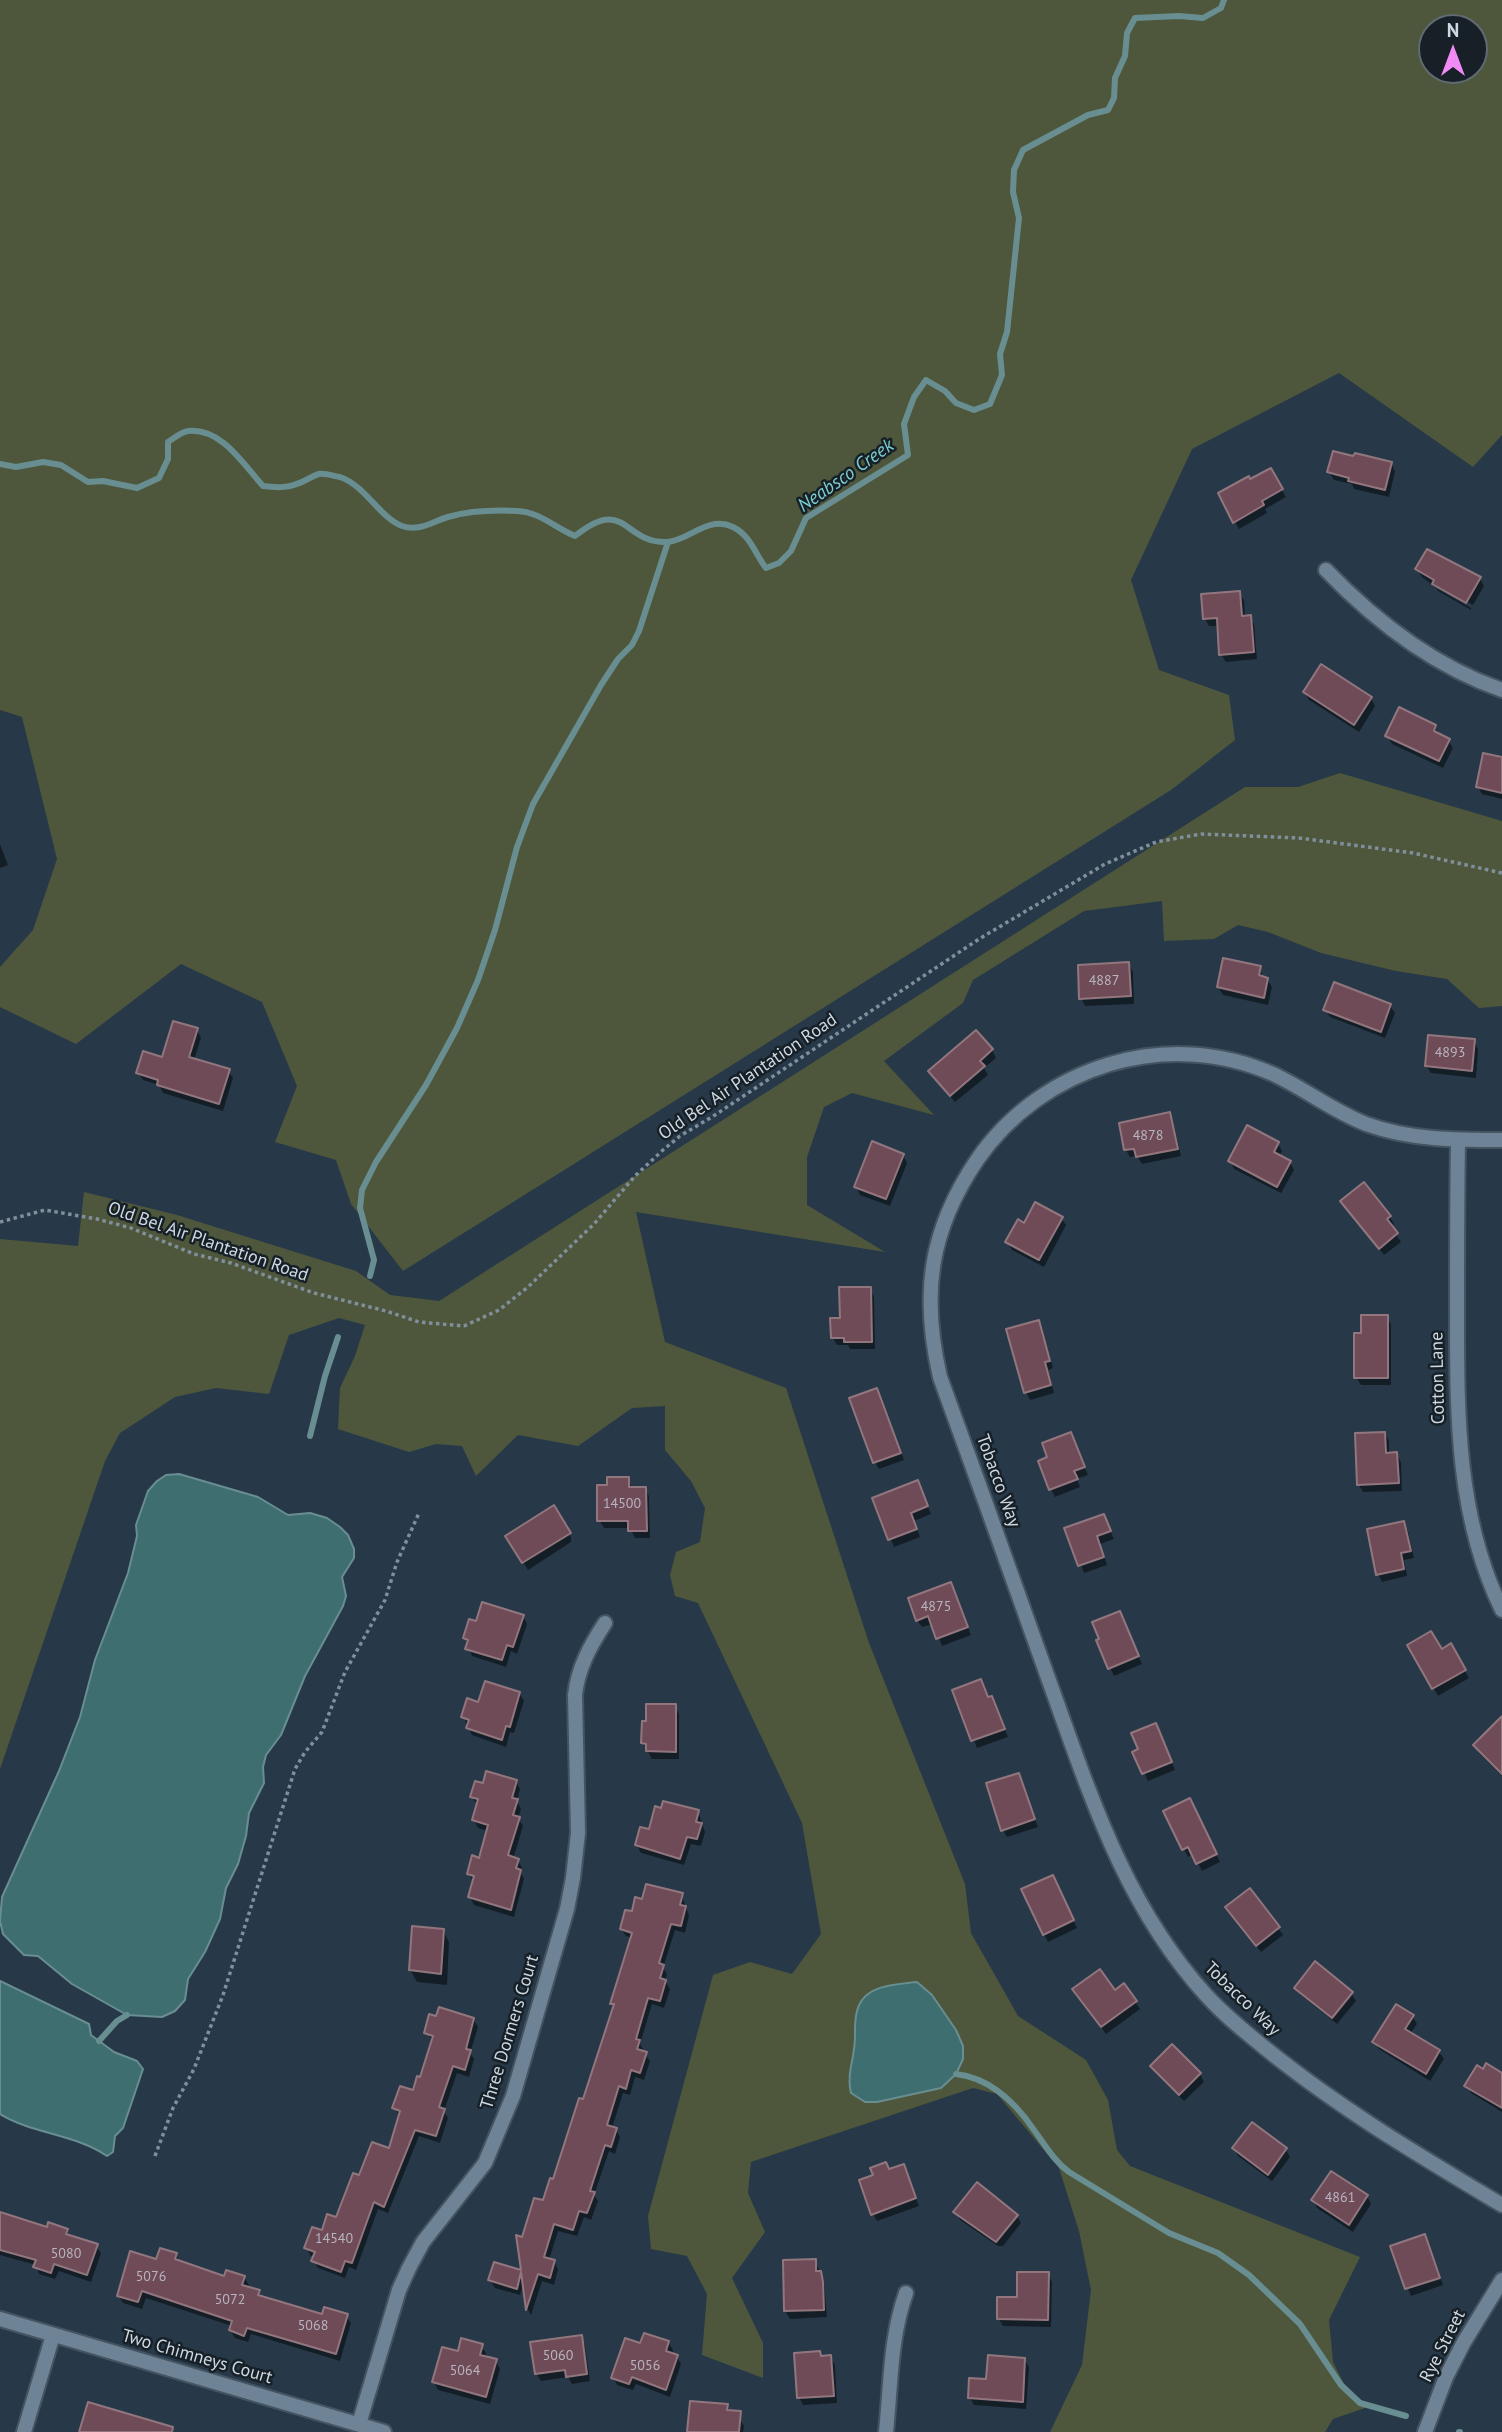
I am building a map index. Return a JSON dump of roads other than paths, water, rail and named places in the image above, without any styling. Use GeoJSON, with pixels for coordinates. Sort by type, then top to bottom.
{"type":"FeatureCollection","features":[{"type":"Feature","properties":{"kind":"street"},"geometry":{"type":"LineString","coordinates":[[1326,570],[1359,604],[1438,662],[1502,690]]}},
{"type":"Feature","properties":{"kind":"street","name":"Tobacco Way"},"geometry":{"type":"LineString","coordinates":[[1502,1140],[1458,1140],[1401,1134],[1367,1124],[1334,1109],[1271,1073],[1230,1060],[1166,1054],[1132,1058],[1098,1067],[1066,1080],[1037,1098],[1010,1121],[986,1148],[968,1174],[943,1228],[930,1276],[929,1305],[932,1342],[940,1377],[1100,1822],[1137,1899],[1172,1953],[1206,1995],[1234,2023],[1302,2079],[1362,2121],[1502,2205]]}},
{"type":"Feature","properties":{"kind":"street","name":"Cotton Lane"},"geometry":{"type":"LineString","coordinates":[[1458,1140],[1458,1432],[1465,1492],[1474,1536],[1490,1586],[1502,1610]]}},
{"type":"Feature","properties":{"kind":"street","name":"Three Dormers Court"},"geometry":{"type":"LineString","coordinates":[[359,2424],[399,2290],[409,2268],[423,2242],[485,2163],[513,2096],[567,1909],[578,1833],[575,1695],[577,1678],[589,1647],[605,1623]]}},
{"type":"Feature","properties":{"kind":"street","name":"Rye Street"},"geometry":{"type":"LineString","coordinates":[[1425,2432],[1452,2365],[1502,2280]]}},
{"type":"Feature","properties":{"kind":"street"},"geometry":{"type":"LineString","coordinates":[[886,2432],[892,2344],[906,2293]]}},
{"type":"Feature","properties":{"kind":"street","name":"Two Chimneys Court"},"geometry":{"type":"LineString","coordinates":[[0,2319],[384,2432]]}},
{"type":"Feature","properties":{"kind":"street"},"geometry":{"type":"LineString","coordinates":[[24,2432],[53,2335]]}},
{"type":"Feature","properties":{"kind":"waterway","name":"Neabsco Creek"},"geometry":{"type":"LineString","coordinates":[[0,464],[16,467],[43,462],[61,465],[88,482],[103,481],[137,488],[159,478],[168,459],[168,442],[188,431],[200,432],[211,435],[231,449],[263,486],[289,486],[319,474],[340,477],[358,487],[394,522],[409,528],[474,512],[517,511],[540,517],[575,536],[592,525],[605,520],[615,520],[641,536],[667,542],[683,538],[706,526],[724,524],[744,535],[766,568],[779,563],[791,551],[806,518],[908,455],[904,424],[914,397],[926,380],[945,391],[956,403],[974,410],[990,404],[1002,375],[1000,354],[1007,332],[1019,218],[1013,192],[1014,170],[1023,150],[1088,115],[1108,110],[1114,98],[1115,78],[1125,56],[1127,33],[1135,18],[1203,18],[1221,8],[1224,0]]}},
{"type":"Feature","properties":{"kind":"waterway"},"geometry":{"type":"LineString","coordinates":[[370,1276],[374,1260],[360,1208],[362,1190],[457,1028],[478,980],[495,930],[517,847],[533,804],[601,685],[618,659],[632,645],[668,542]]}},
{"type":"Feature","properties":{"kind":"waterway"},"geometry":{"type":"LineString","coordinates":[[310,1436],[338,1337]]}},
{"type":"Feature","properties":{"kind":"waterway"},"geometry":{"type":"LineString","coordinates":[[99,2041],[117,2021],[127,2015]]}},
{"type":"Feature","properties":{"kind":"waterway"},"geometry":{"type":"LineString","coordinates":[[956,2074],[980,2080],[1001,2093],[1027,2120],[1054,2158],[1069,2172],[1169,2233],[1218,2253],[1249,2275],[1300,2324],[1341,2385],[1360,2403],[1406,2416]]}}]}
